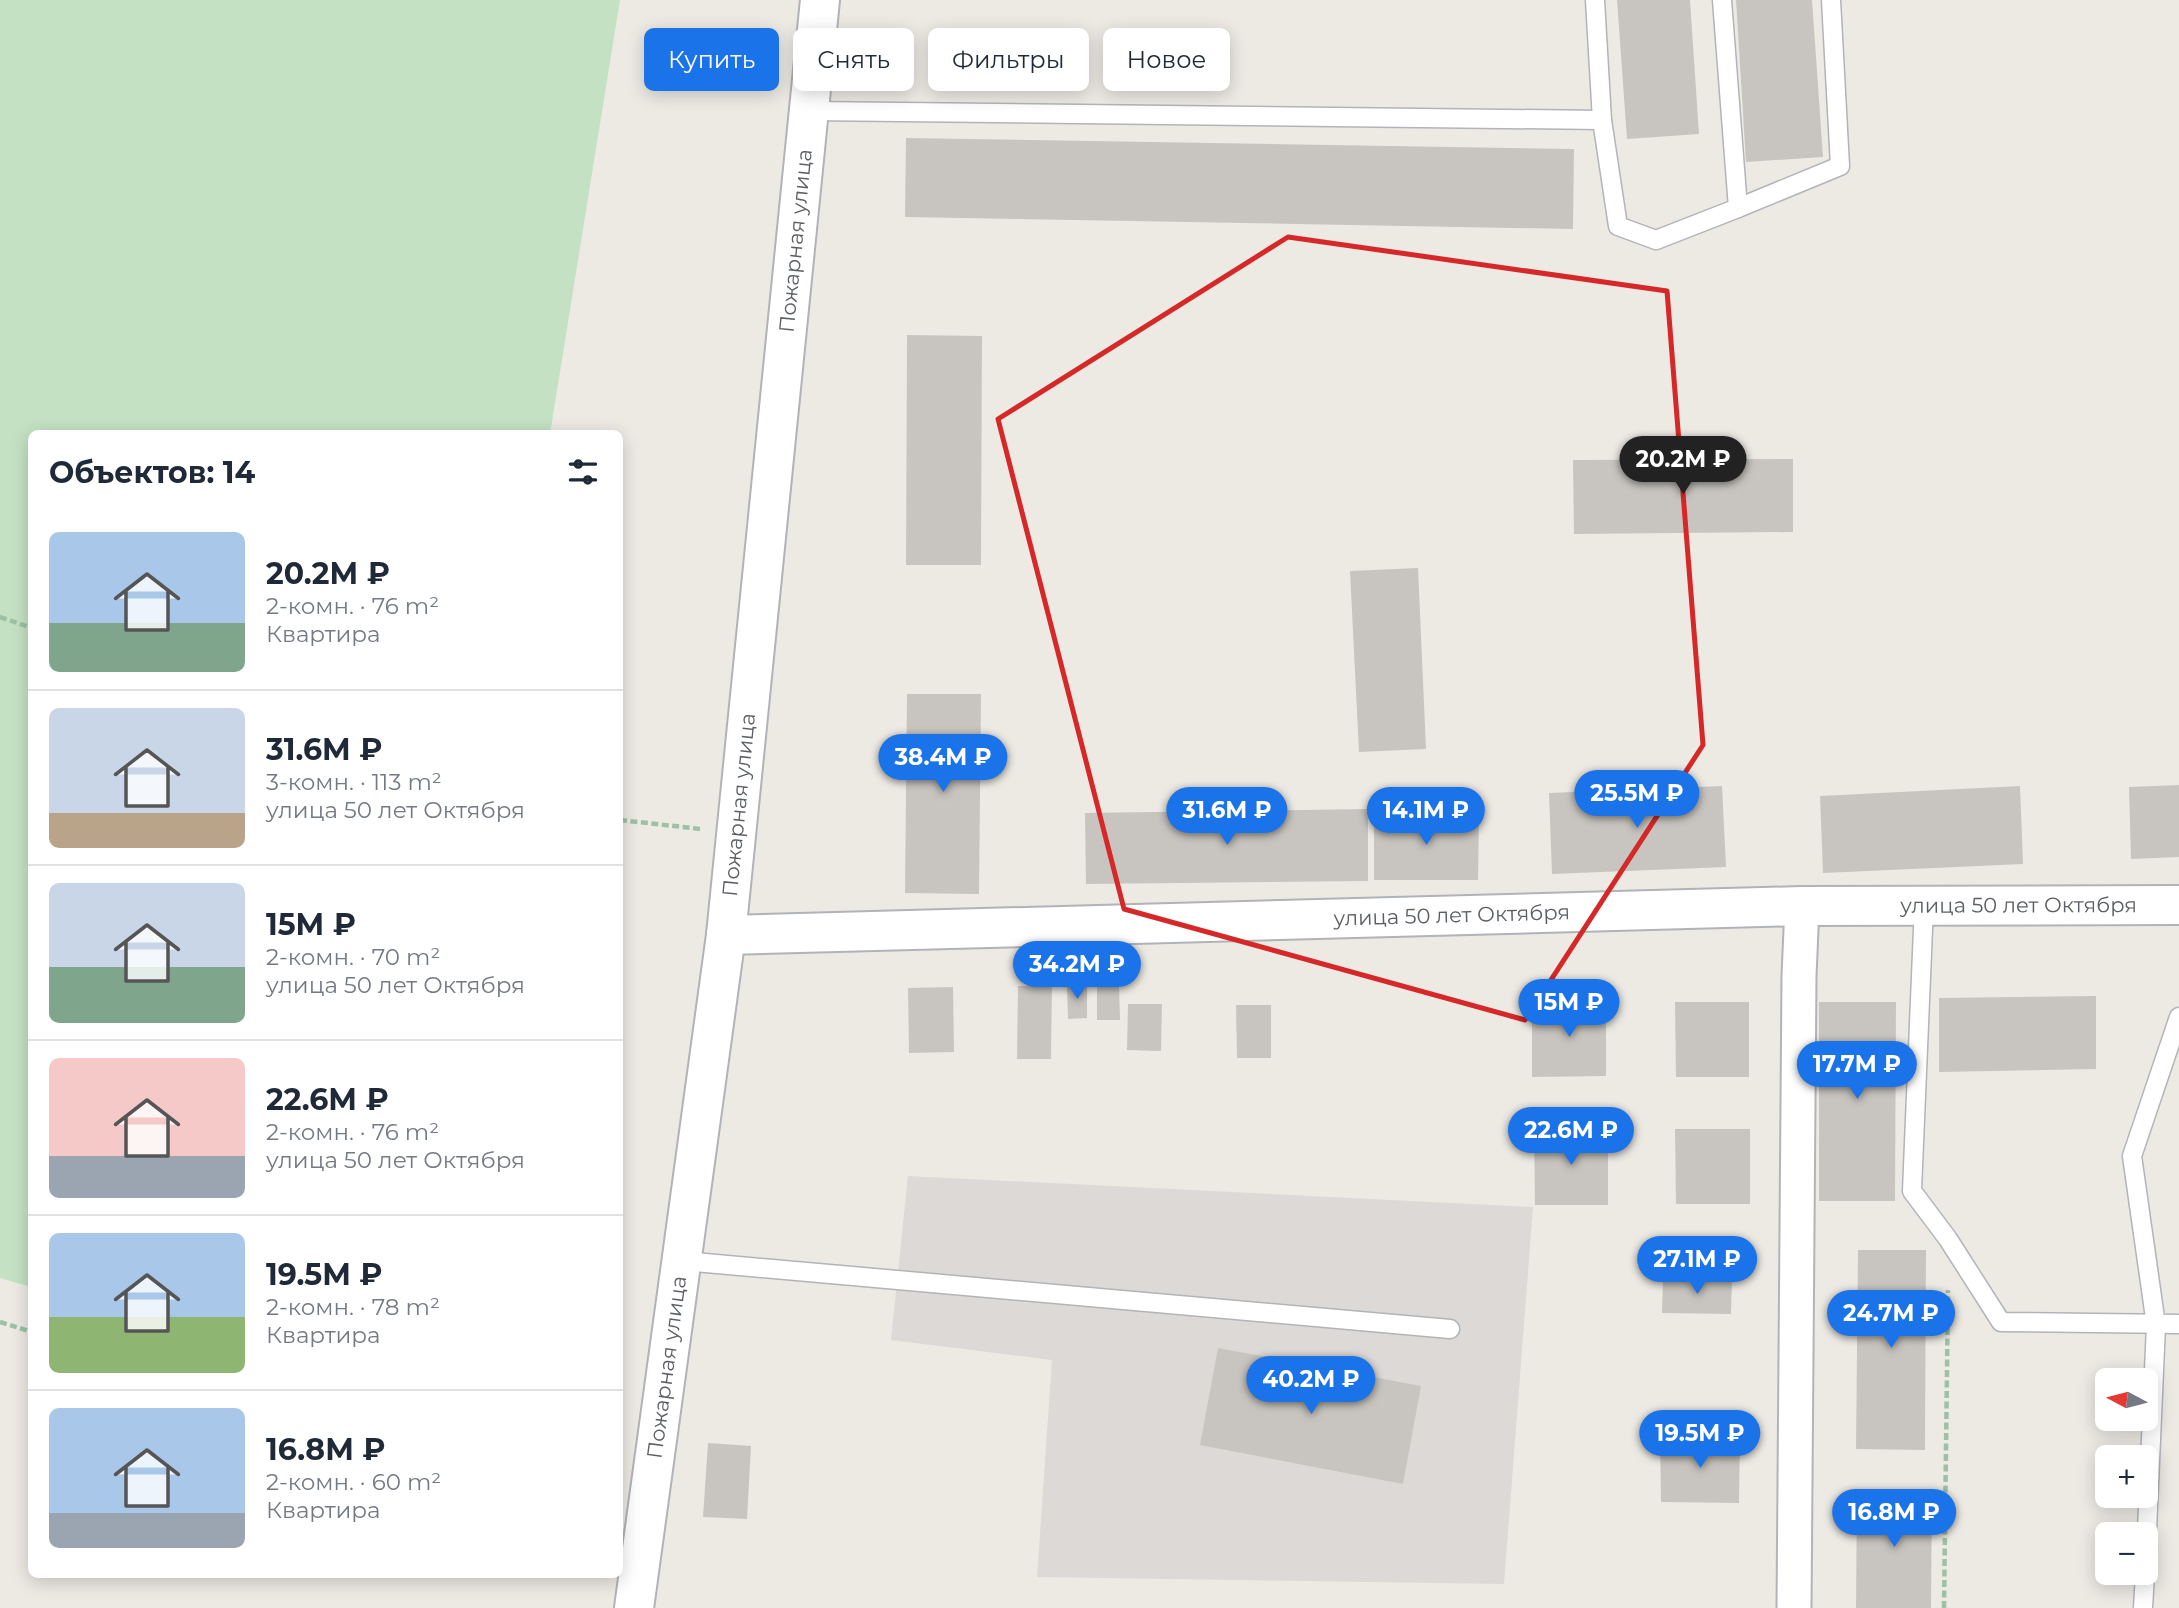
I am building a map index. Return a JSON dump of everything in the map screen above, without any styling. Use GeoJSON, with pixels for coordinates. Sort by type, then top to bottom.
{"type":"FeatureCollection","features":[{"type":"Feature","properties":{"kind":"street","name":"Пожарная улица"},"geometry":{"type":"LineString","coordinates":[[634,1608],[726,935],[820,0]]}},
{"type":"Feature","properties":{"kind":"street","name":"улица 50 лет Октября"},"geometry":{"type":"LineString","coordinates":[[726,935],[1802,906],[2179,905]]}},
{"type":"Feature","properties":{"kind":"street"},"geometry":{"type":"LineString","coordinates":[[1794,1608],[1802,906]]}},
{"type":"Feature","properties":{"kind":"lane"},"geometry":{"type":"LineString","coordinates":[[1595,0],[1602,120],[1618,226],[1656,240],[1840,166],[1831,0]]}},
{"type":"Feature","properties":{"kind":"lane"},"geometry":{"type":"LineString","coordinates":[[1722,0],[1738,208]]}},
{"type":"Feature","properties":{"kind":"lane"},"geometry":{"type":"LineString","coordinates":[[808,111],[1602,120]]}},
{"type":"Feature","properties":{"kind":"lane"},"geometry":{"type":"LineString","coordinates":[[1924,905],[1912,1191],[1948,1239],[2001,1322],[2179,1324]]}},
{"type":"Feature","properties":{"kind":"lane"},"geometry":{"type":"LineString","coordinates":[[2147,1522],[2156,1325],[2132,1156],[2179,1017]]}},
{"type":"Feature","properties":{"kind":"lane"},"geometry":{"type":"LineString","coordinates":[[683,1261],[1450,1329]]}},
{"type":"Feature","properties":{"kind":"lane"},"geometry":{"type":"LineString","coordinates":[[2143,1608],[2144,1585]]}},
{"type":"Feature","properties":{"kind":"path"},"geometry":{"type":"LineString","coordinates":[[0,617],[28,627]]}},
{"type":"Feature","properties":{"kind":"path"},"geometry":{"type":"LineString","coordinates":[[623,820],[737,832]]}},
{"type":"Feature","properties":{"kind":"path"},"geometry":{"type":"LineString","coordinates":[[1944,1608],[1948,1239]]}},
{"type":"Feature","properties":{"kind":"path"},"geometry":{"type":"LineString","coordinates":[[0,1322],[28,1331]]}},
{"type":"Feature","properties":{"kind":"highlighted area"},"geometry":{"type":"Polygon","coordinates":[[[1288,237],[1667,291],[1703,745],[1525,1020],[1124,909],[998,419],[1288,237]]]}},
{"type":"Feature","properties":{"kind":"shaded area"},"geometry":{"type":"Polygon","coordinates":[[[908,1176],[1533,1207],[1504,1584],[1037,1577],[1052,1360],[891,1340],[908,1176]]]}},
{"type":"Feature","properties":{"kind":"green space"},"geometry":{"type":"Polygon","coordinates":[[[0,0],[620,0],[551,430],[28,430],[28,1286],[0,1278],[0,0]]]}},
{"type":"Feature","properties":{"kind":"building"},"geometry":{"type":"Polygon","coordinates":[[[1617,0],[1690,0],[1699,134],[1627,139],[1617,0]]]}},
{"type":"Feature","properties":{"kind":"building"},"geometry":{"type":"Polygon","coordinates":[[[1736,0],[1812,0],[1823,157],[1746,162],[1736,0]]]}},
{"type":"Feature","properties":{"kind":"building"},"geometry":{"type":"Polygon","coordinates":[[[906,138],[1574,149],[1573,229],[905,217],[906,138]]]}},
{"type":"Feature","properties":{"kind":"building"},"geometry":{"type":"Polygon","coordinates":[[[907,335],[982,336],[981,565],[906,565],[907,335]]]}},
{"type":"Feature","properties":{"kind":"building"},"geometry":{"type":"Polygon","coordinates":[[[1793,459],[1793,532],[1574,534],[1573,460],[1793,459]]]}},
{"type":"Feature","properties":{"kind":"building"},"geometry":{"type":"Polygon","coordinates":[[[1418,568],[1426,749],[1359,752],[1350,571],[1418,568]]]}},
{"type":"Feature","properties":{"kind":"building"},"geometry":{"type":"Polygon","coordinates":[[[907,694],[981,694],[979,894],[905,893],[907,694]]]}},
{"type":"Feature","properties":{"kind":"building"},"geometry":{"type":"Polygon","coordinates":[[[2179,785],[2179,857],[2131,859],[2129,787],[2179,785]]]}},
{"type":"Feature","properties":{"kind":"building"},"geometry":{"type":"Polygon","coordinates":[[[1722,786],[1726,867],[1552,874],[1549,793],[1722,786]]]}},
{"type":"Feature","properties":{"kind":"building"},"geometry":{"type":"Polygon","coordinates":[[[2020,786],[2023,864],[1823,873],[1820,796],[2020,786]]]}},
{"type":"Feature","properties":{"kind":"building"},"geometry":{"type":"Polygon","coordinates":[[[1368,809],[1368,881],[1086,884],[1085,813],[1368,809]]]}},
{"type":"Feature","properties":{"kind":"building"},"geometry":{"type":"Polygon","coordinates":[[[1374,814],[1479,814],[1478,880],[1374,880],[1374,814]]]}},
{"type":"Feature","properties":{"kind":"building"},"geometry":{"type":"Polygon","coordinates":[[[1087,984],[1087,1018],[1068,1019],[1067,985],[1087,984]]]}},
{"type":"Feature","properties":{"kind":"building"},"geometry":{"type":"Polygon","coordinates":[[[1097,985],[1119,985],[1120,1020],[1097,1020],[1097,985]]]}},
{"type":"Feature","properties":{"kind":"building"},"geometry":{"type":"Polygon","coordinates":[[[1018,986],[1052,986],[1051,1059],[1017,1059],[1018,986]]]}},
{"type":"Feature","properties":{"kind":"building"},"geometry":{"type":"Polygon","coordinates":[[[953,987],[954,1052],[909,1053],[908,988],[953,987]]]}},
{"type":"Feature","properties":{"kind":"building"},"geometry":{"type":"Polygon","coordinates":[[[2096,996],[2096,1069],[1939,1072],[1939,998],[2096,996]]]}},
{"type":"Feature","properties":{"kind":"building"},"geometry":{"type":"Polygon","coordinates":[[[1532,1001],[1606,1001],[1606,1076],[1532,1077],[1532,1001]]]}},
{"type":"Feature","properties":{"kind":"building"},"geometry":{"type":"Polygon","coordinates":[[[1675,1002],[1749,1002],[1749,1077],[1676,1077],[1675,1002]]]}},
{"type":"Feature","properties":{"kind":"building"},"geometry":{"type":"Polygon","coordinates":[[[1819,1002],[1896,1002],[1895,1201],[1819,1201],[1819,1002]]]}},
{"type":"Feature","properties":{"kind":"building"},"geometry":{"type":"Polygon","coordinates":[[[1128,1004],[1162,1004],[1161,1051],[1127,1050],[1128,1004]]]}},
{"type":"Feature","properties":{"kind":"building"},"geometry":{"type":"Polygon","coordinates":[[[1236,1005],[1271,1005],[1271,1058],[1237,1058],[1236,1005]]]}},
{"type":"Feature","properties":{"kind":"building"},"geometry":{"type":"Polygon","coordinates":[[[1608,1129],[1608,1205],[1535,1205],[1534,1130],[1608,1129]]]}},
{"type":"Feature","properties":{"kind":"building"},"geometry":{"type":"Polygon","coordinates":[[[1675,1129],[1750,1129],[1750,1204],[1676,1204],[1675,1129]]]}},
{"type":"Feature","properties":{"kind":"building"},"geometry":{"type":"Polygon","coordinates":[[[1858,1250],[1926,1250],[1925,1450],[1856,1449],[1858,1250]]]}},
{"type":"Feature","properties":{"kind":"building"},"geometry":{"type":"Polygon","coordinates":[[[1663,1277],[1732,1279],[1731,1314],[1662,1313],[1663,1277]]]}},
{"type":"Feature","properties":{"kind":"building"},"geometry":{"type":"Polygon","coordinates":[[[1218,1348],[1421,1386],[1403,1484],[1200,1445],[1218,1348]]]}},
{"type":"Feature","properties":{"kind":"building"},"geometry":{"type":"Polygon","coordinates":[[[1660,1437],[1740,1437],[1739,1503],[1661,1502],[1660,1437]]]}},
{"type":"Feature","properties":{"kind":"building"},"geometry":{"type":"Polygon","coordinates":[[[708,1443],[751,1446],[747,1519],[703,1517],[708,1443]]]}},
{"type":"Feature","properties":{"kind":"building"},"geometry":{"type":"Polygon","coordinates":[[[1857,1490],[1932,1491],[1931,1608],[1856,1608],[1857,1490]]]}}]}
